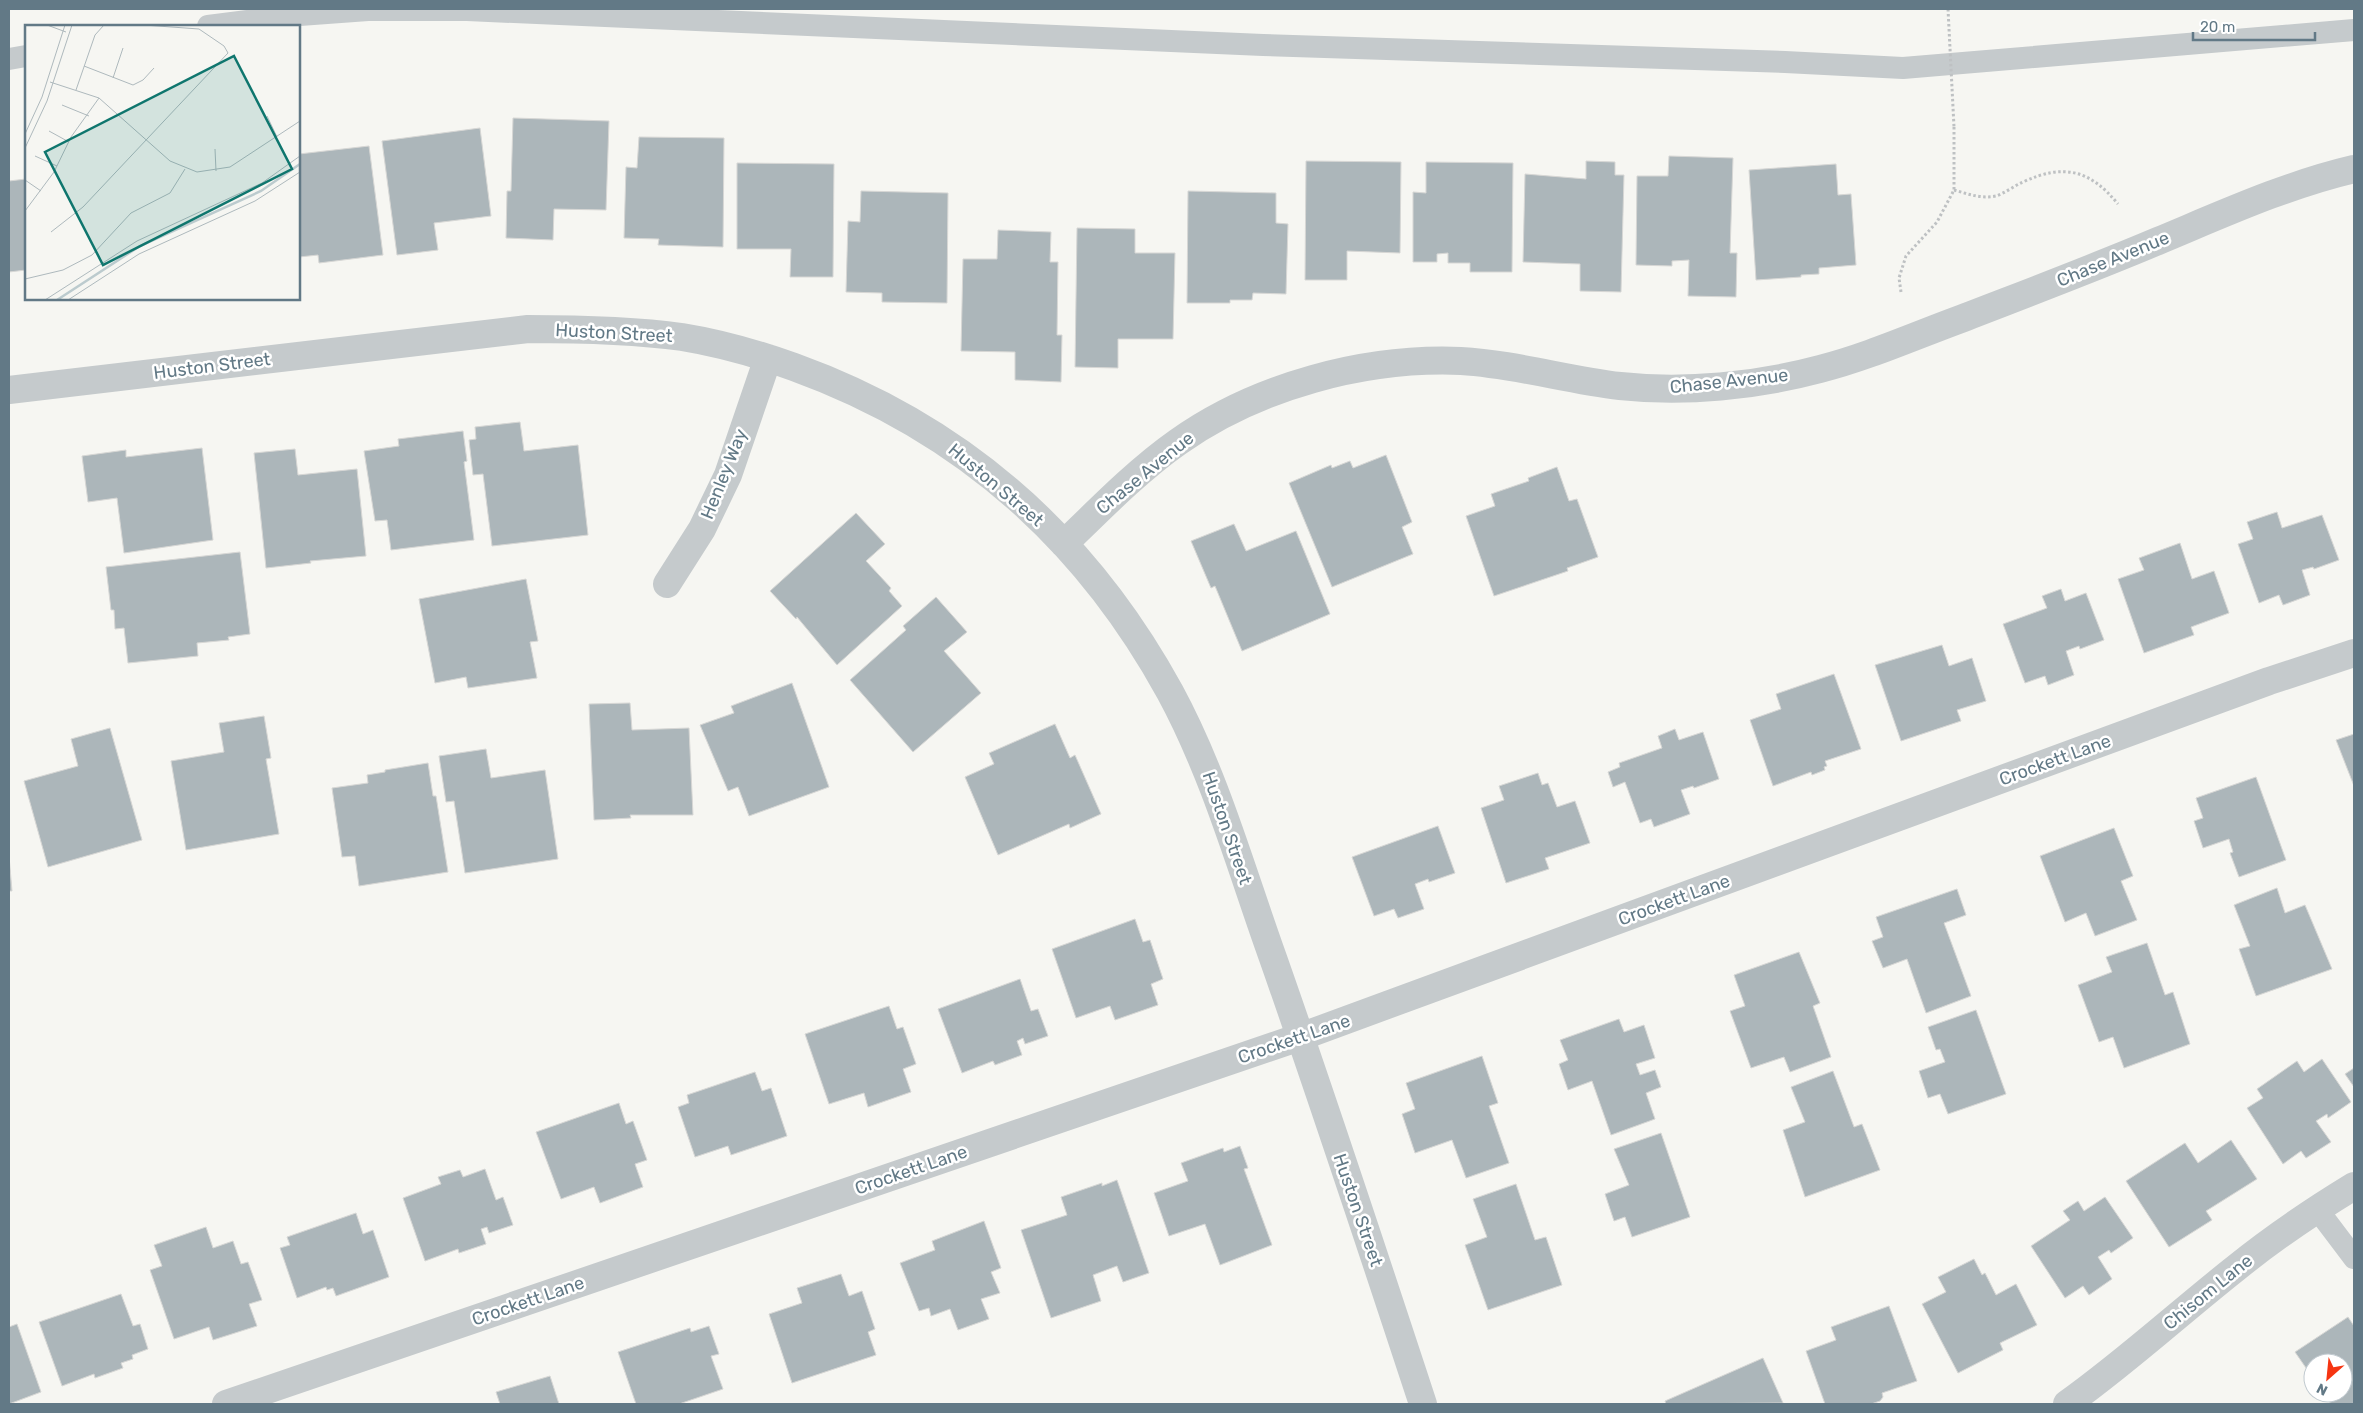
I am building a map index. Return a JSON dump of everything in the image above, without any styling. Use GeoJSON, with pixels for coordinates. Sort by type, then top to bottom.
{"type":"FeatureCollection","features":[{"type":"Feature","properties":{"kind":"street","name":"Chase Avenue"},"geometry":{"type":"LineString","coordinates":[[1064,544],[1111,499],[1178,442],[1229,412],[1304,382],[1337,373],[1397,362],[1464,361],[1620,386],[1686,389],[1750,382],[1819,369],[1880,350],[2103,264],[2272,193],[2354,169]]}},
{"type":"Feature","properties":{"kind":"street","name":"Huston Street"},"geometry":{"type":"LineString","coordinates":[[9,390],[528,329],[606,329],[684,337],[768,358],[829,380],[892,409],[955,447],[1009,491],[1064,544],[1096,579],[1135,633],[1171,695],[1204,763],[1300,1037],[1423,1404]]}},
{"type":"Feature","properties":{"kind":"street","name":"Henley Way"},"geometry":{"type":"LineString","coordinates":[[667,584],[702,529],[728,474],[768,358]]}},
{"type":"Feature","properties":{"kind":"street","name":"Crockett Lane"},"geometry":{"type":"LineString","coordinates":[[226,1404],[1300,1037],[2260,684],[2354,653]]}},
{"type":"Feature","properties":{"kind":"street","name":"Chisom Lane"},"geometry":{"type":"LineString","coordinates":[[2083,1400],[2237,1267],[2317,1209],[2354,1186]]}},
{"type":"Feature","properties":{"kind":"lane"},"geometry":{"type":"LineString","coordinates":[[216,25],[286,16],[359,11],[467,10],[1263,45],[1785,62],[1903,68],[2354,30]]}},
{"type":"Feature","properties":{"kind":"lane"},"geometry":{"type":"LineString","coordinates":[[9,59],[25,56]]}},
{"type":"Feature","properties":{"kind":"lane"},"geometry":{"type":"LineString","coordinates":[[2317,1209],[2354,1258]]}},
{"type":"Feature","properties":{"kind":"path"},"geometry":{"type":"LineString","coordinates":[[1901,292],[1899,278],[1906,256],[1937,222],[1954,190],[1954,127],[1948,9]]}},
{"type":"Feature","properties":{"kind":"path"},"geometry":{"type":"LineString","coordinates":[[1954,190],[1977,197],[1996,196],[2030,179],[2062,170],[2086,176],[2106,189],[2118,204]]}},
{"type":"Feature","properties":{"kind":"building"},"geometry":{"type":"Polygon","coordinates":[[[513,118],[609,121],[606,210],[554,209],[553,240],[506,238],[507,191],[511,191],[513,118]]]}},
{"type":"Feature","properties":{"kind":"building"},"geometry":{"type":"Polygon","coordinates":[[[480,128],[491,216],[434,223],[438,250],[397,255],[382,141],[480,128]]]}},
{"type":"Feature","properties":{"kind":"building"},"geometry":{"type":"Polygon","coordinates":[[[639,137],[724,138],[723,247],[658,245],[659,239],[624,238],[626,167],[637,168],[639,137]]]}},
{"type":"Feature","properties":{"kind":"building"},"geometry":{"type":"Polygon","coordinates":[[[369,146],[383,255],[319,263],[318,255],[300,257],[300,154],[369,146]]]}},
{"type":"Feature","properties":{"kind":"building"},"geometry":{"type":"Polygon","coordinates":[[[1669,156],[1733,158],[1730,253],[1737,253],[1736,297],[1688,296],[1689,260],[1672,261],[1672,266],[1636,265],[1637,176],[1668,176],[1669,156]]]}},
{"type":"Feature","properties":{"kind":"building"},"geometry":{"type":"Polygon","coordinates":[[[1306,161],[1401,162],[1400,253],[1347,251],[1347,280],[1305,280],[1306,161]]]}},
{"type":"Feature","properties":{"kind":"building"},"geometry":{"type":"Polygon","coordinates":[[[1586,161],[1615,162],[1615,175],[1624,175],[1621,292],[1580,291],[1580,264],[1523,262],[1525,174],[1586,179],[1586,161]]]}},
{"type":"Feature","properties":{"kind":"building"},"geometry":{"type":"Polygon","coordinates":[[[1426,162],[1513,163],[1512,272],[1470,272],[1470,263],[1448,263],[1448,253],[1437,254],[1437,262],[1413,262],[1413,192],[1426,193],[1426,162]]]}},
{"type":"Feature","properties":{"kind":"building"},"geometry":{"type":"Polygon","coordinates":[[[737,163],[834,164],[833,277],[790,277],[791,249],[737,249],[737,163]]]}},
{"type":"Feature","properties":{"kind":"building"},"geometry":{"type":"Polygon","coordinates":[[[1836,164],[1838,195],[1851,194],[1856,265],[1819,268],[1819,274],[1801,275],[1801,277],[1756,280],[1749,170],[1836,164]]]}},
{"type":"Feature","properties":{"kind":"building"},"geometry":{"type":"Polygon","coordinates":[[[25,179],[25,270],[9,272],[9,181],[25,179]]]}},
{"type":"Feature","properties":{"kind":"building"},"geometry":{"type":"Polygon","coordinates":[[[861,191],[948,193],[947,303],[882,302],[882,293],[846,292],[848,221],[860,222],[861,191]]]}},
{"type":"Feature","properties":{"kind":"building"},"geometry":{"type":"Polygon","coordinates":[[[1188,191],[1276,193],[1276,223],[1288,224],[1286,294],[1253,293],[1252,300],[1230,300],[1230,303],[1187,303],[1188,191]]]}},
{"type":"Feature","properties":{"kind":"building"},"geometry":{"type":"Polygon","coordinates":[[[1077,228],[1135,229],[1135,253],[1175,253],[1173,339],[1118,339],[1118,368],[1075,367],[1077,228]]]}},
{"type":"Feature","properties":{"kind":"building"},"geometry":{"type":"Polygon","coordinates":[[[998,230],[1051,232],[1050,262],[1058,262],[1057,335],[1062,335],[1061,382],[1015,380],[1015,352],[961,351],[963,259],[997,259],[998,230]]]}},
{"type":"Feature","properties":{"kind":"building"},"geometry":{"type":"Polygon","coordinates":[[[520,422],[524,451],[578,445],[588,535],[492,546],[483,474],[473,475],[469,440],[476,439],[475,427],[520,422]]]}},
{"type":"Feature","properties":{"kind":"building"},"geometry":{"type":"Polygon","coordinates":[[[463,431],[467,461],[464,462],[474,540],[391,550],[387,520],[375,521],[364,451],[399,446],[398,439],[463,431]]]}},
{"type":"Feature","properties":{"kind":"building"},"geometry":{"type":"Polygon","coordinates":[[[202,448],[213,540],[124,553],[117,498],[88,502],[82,456],[126,450],[126,457],[202,448]]]}},
{"type":"Feature","properties":{"kind":"building"},"geometry":{"type":"Polygon","coordinates":[[[295,449],[298,475],[357,469],[366,556],[310,561],[311,563],[266,568],[254,453],[295,449]]]}},
{"type":"Feature","properties":{"kind":"building"},"geometry":{"type":"Polygon","coordinates":[[[1386,455],[1412,522],[1402,527],[1413,554],[1332,587],[1289,483],[1331,465],[1332,468],[1350,461],[1353,468],[1386,455]]]}},
{"type":"Feature","properties":{"kind":"building"},"geometry":{"type":"Polygon","coordinates":[[[1557,467],[1569,501],[1577,499],[1598,557],[1567,568],[1568,571],[1494,596],[1466,516],[1495,506],[1491,494],[1529,481],[1528,478],[1557,467]]]}},
{"type":"Feature","properties":{"kind":"building"},"geometry":{"type":"Polygon","coordinates":[[[2277,512],[2282,528],[2322,515],[2339,560],[2314,569],[2313,567],[2302,570],[2310,595],[2283,605],[2279,595],[2259,603],[2238,544],[2253,539],[2247,522],[2277,512]]]}},
{"type":"Feature","properties":{"kind":"building"},"geometry":{"type":"Polygon","coordinates":[[[856,513],[885,544],[866,561],[891,588],[889,591],[902,606],[837,665],[797,617],[796,619],[770,591],[856,513]]]}},
{"type":"Feature","properties":{"kind":"building"},"geometry":{"type":"Polygon","coordinates":[[[1234,524],[1246,551],[1296,531],[1330,614],[1242,651],[1215,586],[1211,588],[1191,541],[1234,524]]]}},
{"type":"Feature","properties":{"kind":"building"},"geometry":{"type":"Polygon","coordinates":[[[2180,543],[2192,579],[2214,571],[2229,613],[2191,627],[2194,635],[2144,653],[2118,579],[2144,570],[2139,558],[2180,543]]]}},
{"type":"Feature","properties":{"kind":"building"},"geometry":{"type":"Polygon","coordinates":[[[240,552],[250,634],[228,637],[229,640],[197,643],[198,656],[128,663],[124,628],[115,629],[114,610],[111,610],[106,567],[240,552]]]}},
{"type":"Feature","properties":{"kind":"building"},"geometry":{"type":"Polygon","coordinates":[[[526,579],[538,641],[530,642],[537,678],[468,688],[466,677],[435,683],[419,599],[526,579]]]}},
{"type":"Feature","properties":{"kind":"building"},"geometry":{"type":"Polygon","coordinates":[[[2061,589],[2065,601],[2086,593],[2104,640],[2080,649],[2079,646],[2066,651],[2074,675],[2048,685],[2045,676],[2025,683],[2003,624],[2047,608],[2042,596],[2061,589]]]}},
{"type":"Feature","properties":{"kind":"building"},"geometry":{"type":"Polygon","coordinates":[[[936,597],[967,632],[944,651],[981,693],[913,752],[850,680],[906,630],[903,626],[936,597]]]}},
{"type":"Feature","properties":{"kind":"building"},"geometry":{"type":"Polygon","coordinates":[[[1942,645],[1949,666],[1972,658],[1986,701],[1957,710],[1961,721],[1901,741],[1875,665],[1942,645]]]}},
{"type":"Feature","properties":{"kind":"building"},"geometry":{"type":"Polygon","coordinates":[[[1834,674],[1861,749],[1825,761],[1827,766],[1824,767],[1825,770],[1812,775],[1811,772],[1773,786],[1750,720],[1781,709],[1776,694],[1834,674]]]}},
{"type":"Feature","properties":{"kind":"building"},"geometry":{"type":"Polygon","coordinates":[[[792,683],[829,787],[749,816],[738,787],[728,791],[700,725],[734,713],[731,706],[792,683]]]}},
{"type":"Feature","properties":{"kind":"building"},"geometry":{"type":"Polygon","coordinates":[[[630,703],[632,730],[689,728],[693,815],[630,815],[631,818],[594,820],[589,704],[630,703]]]}},
{"type":"Feature","properties":{"kind":"building"},"geometry":{"type":"Polygon","coordinates":[[[264,716],[271,758],[266,759],[279,834],[186,850],[171,761],[224,752],[219,723],[264,716]]]}},
{"type":"Feature","properties":{"kind":"building"},"geometry":{"type":"Polygon","coordinates":[[[1055,724],[1070,758],[1075,755],[1101,814],[1070,828],[1069,824],[998,855],[965,777],[994,764],[989,753],[1055,724]]]}},
{"type":"Feature","properties":{"kind":"building"},"geometry":{"type":"Polygon","coordinates":[[[110,728],[142,840],[48,867],[24,781],[78,766],[71,739],[110,728]]]}},
{"type":"Feature","properties":{"kind":"building"},"geometry":{"type":"Polygon","coordinates":[[[1675,729],[1679,740],[1703,732],[1719,779],[1694,788],[1693,786],[1681,790],[1690,814],[1654,827],[1651,819],[1640,823],[1625,782],[1613,787],[1608,772],[1620,767],[1619,763],[1662,748],[1658,736],[1675,729]]]}},
{"type":"Feature","properties":{"kind":"building"},"geometry":{"type":"Polygon","coordinates":[[[2354,734],[2354,786],[2336,740],[2354,734]]]}},
{"type":"Feature","properties":{"kind":"building"},"geometry":{"type":"Polygon","coordinates":[[[486,749],[491,778],[545,770],[558,859],[465,873],[454,801],[446,802],[439,756],[486,749]]]}},
{"type":"Feature","properties":{"kind":"building"},"geometry":{"type":"Polygon","coordinates":[[[428,763],[433,796],[436,796],[448,872],[359,886],[355,856],[342,857],[332,788],[368,783],[367,775],[428,763]]]}},
{"type":"Feature","properties":{"kind":"building"},"geometry":{"type":"Polygon","coordinates":[[[1538,773],[1542,785],[1548,783],[1557,807],[1575,801],[1590,843],[1545,858],[1549,869],[1506,883],[1481,808],[1504,800],[1499,786],[1538,773]]]}},
{"type":"Feature","properties":{"kind":"building"},"geometry":{"type":"Polygon","coordinates":[[[2256,777],[2286,860],[2239,877],[2230,853],[2233,852],[2229,839],[2203,848],[2194,821],[2203,818],[2196,798],[2256,777]]]}},
{"type":"Feature","properties":{"kind":"building"},"geometry":{"type":"Polygon","coordinates":[[[1438,826],[1455,873],[1429,882],[1428,879],[1415,884],[1424,909],[1398,918],[1394,909],[1374,916],[1352,857],[1438,826]]]}},
{"type":"Feature","properties":{"kind":"building"},"geometry":{"type":"Polygon","coordinates":[[[2114,828],[2133,876],[2121,881],[2137,920],[2095,936],[2086,913],[2065,922],[2040,856],[2114,828]]]}},
{"type":"Feature","properties":{"kind":"building"},"geometry":{"type":"Polygon","coordinates":[[[9,856],[12,891],[9,891],[9,856]]]}},
{"type":"Feature","properties":{"kind":"building"},"geometry":{"type":"Polygon","coordinates":[[[2277,888],[2285,913],[2305,905],[2332,969],[2256,996],[2239,949],[2250,946],[2234,905],[2277,888]]]}},
{"type":"Feature","properties":{"kind":"building"},"geometry":{"type":"Polygon","coordinates":[[[1957,889],[1966,915],[1944,923],[1971,996],[1926,1013],[1907,959],[1883,968],[1872,941],[1883,937],[1876,917],[1957,889]]]}},
{"type":"Feature","properties":{"kind":"building"},"geometry":{"type":"Polygon","coordinates":[[[1135,919],[1143,942],[1150,940],[1163,979],[1151,984],[1158,1005],[1115,1020],[1110,1006],[1076,1018],[1052,949],[1135,919]]]}},
{"type":"Feature","properties":{"kind":"building"},"geometry":{"type":"Polygon","coordinates":[[[2147,943],[2165,995],[2173,992],[2190,1044],[2124,1068],[2113,1037],[2099,1042],[2078,985],[2112,972],[2106,957],[2147,943]]]}},
{"type":"Feature","properties":{"kind":"building"},"geometry":{"type":"Polygon","coordinates":[[[1799,952],[1820,1003],[1813,1006],[1831,1057],[1790,1072],[1784,1057],[1751,1068],[1730,1011],[1745,1006],[1734,975],[1799,952]]]}},
{"type":"Feature","properties":{"kind":"building"},"geometry":{"type":"Polygon","coordinates":[[[1020,979],[1031,1011],[1038,1009],[1048,1036],[1025,1044],[1023,1038],[1017,1041],[1022,1055],[995,1065],[993,1061],[962,1073],[938,1009],[1020,979]]]}},
{"type":"Feature","properties":{"kind":"building"},"geometry":{"type":"Polygon","coordinates":[[[889,1006],[897,1029],[903,1027],[916,1064],[903,1069],[911,1092],[868,1107],[864,1093],[829,1104],[805,1034],[889,1006]]]}},
{"type":"Feature","properties":{"kind":"building"},"geometry":{"type":"Polygon","coordinates":[[[1976,1010],[2006,1094],[1948,1114],[1940,1094],[1928,1098],[1919,1071],[1945,1062],[1940,1049],[1936,1050],[1928,1027],[1976,1010]]]}},
{"type":"Feature","properties":{"kind":"building"},"geometry":{"type":"Polygon","coordinates":[[[1619,1019],[1624,1032],[1644,1025],[1655,1058],[1636,1064],[1640,1075],[1655,1070],[1661,1087],[1646,1093],[1655,1119],[1611,1135],[1592,1081],[1568,1090],[1559,1064],[1568,1060],[1560,1040],[1619,1019]]]}},
{"type":"Feature","properties":{"kind":"building"},"geometry":{"type":"Polygon","coordinates":[[[1482,1056],[1498,1103],[1489,1106],[1509,1163],[1466,1178],[1452,1140],[1415,1153],[1402,1114],[1415,1109],[1406,1083],[1482,1056]]]}},
{"type":"Feature","properties":{"kind":"building"},"geometry":{"type":"Polygon","coordinates":[[[2322,1059],[2351,1102],[2328,1118],[2327,1114],[2316,1121],[2331,1142],[2306,1158],[2301,1151],[2283,1164],[2247,1108],[2263,1098],[2257,1089],[2297,1061],[2304,1072],[2322,1059]]]}},
{"type":"Feature","properties":{"kind":"building"},"geometry":{"type":"Polygon","coordinates":[[[2354,1068],[2354,1087],[2345,1074],[2354,1068]]]}},
{"type":"Feature","properties":{"kind":"building"},"geometry":{"type":"Polygon","coordinates":[[[1833,1071],[1854,1127],[1862,1124],[1880,1170],[1805,1197],[1783,1130],[1805,1122],[1791,1087],[1833,1071]]]}},
{"type":"Feature","properties":{"kind":"building"},"geometry":{"type":"Polygon","coordinates":[[[755,1072],[762,1091],[771,1088],[787,1136],[731,1155],[728,1146],[695,1157],[678,1107],[689,1103],[687,1095],[755,1072]]]}},
{"type":"Feature","properties":{"kind":"building"},"geometry":{"type":"Polygon","coordinates":[[[619,1103],[626,1124],[633,1121],[647,1160],[635,1164],[643,1187],[600,1203],[594,1187],[561,1199],[536,1132],[619,1103]]]}},
{"type":"Feature","properties":{"kind":"building"},"geometry":{"type":"Polygon","coordinates":[[[1661,1133],[1690,1217],[1632,1237],[1625,1217],[1614,1221],[1605,1194],[1629,1185],[1614,1149],[1661,1133]]]}},
{"type":"Feature","properties":{"kind":"building"},"geometry":{"type":"Polygon","coordinates":[[[2231,1140],[2257,1179],[2206,1211],[2212,1220],[2169,1247],[2126,1181],[2185,1143],[2198,1163],[2231,1140]]]}},
{"type":"Feature","properties":{"kind":"building"},"geometry":{"type":"Polygon","coordinates":[[[1240,1146],[1248,1168],[1244,1169],[1272,1245],[1220,1265],[1205,1224],[1169,1236],[1154,1193],[1188,1181],[1181,1163],[1223,1148],[1224,1152],[1240,1146]]]}},
{"type":"Feature","properties":{"kind":"building"},"geometry":{"type":"Polygon","coordinates":[[[485,1169],[496,1200],[503,1197],[513,1225],[489,1233],[487,1227],[481,1229],[486,1244],[459,1253],[458,1249],[425,1261],[403,1198],[441,1184],[438,1177],[460,1170],[463,1177],[485,1169]]]}},
{"type":"Feature","properties":{"kind":"building"},"geometry":{"type":"Polygon","coordinates":[[[1117,1180],[1149,1273],[1123,1282],[1117,1266],[1093,1275],[1101,1301],[1051,1318],[1021,1230],[1067,1215],[1061,1197],[1117,1180]]]}},
{"type":"Feature","properties":{"kind":"building"},"geometry":{"type":"Polygon","coordinates":[[[1516,1184],[1535,1240],[1546,1237],[1562,1285],[1488,1310],[1465,1245],[1487,1237],[1473,1199],[1516,1184]]]}},
{"type":"Feature","properties":{"kind":"building"},"geometry":{"type":"Polygon","coordinates":[[[2105,1197],[2133,1238],[2111,1253],[2109,1250],[2098,1257],[2112,1279],[2089,1295],[2083,1286],[2065,1298],[2031,1246],[2070,1220],[2063,1211],[2078,1201],[2084,1211],[2105,1197]]]}},
{"type":"Feature","properties":{"kind":"building"},"geometry":{"type":"Polygon","coordinates":[[[356,1213],[363,1234],[373,1230],[389,1277],[336,1296],[333,1288],[327,1290],[326,1287],[297,1298],[280,1248],[290,1245],[287,1237],[356,1213]]]}},
{"type":"Feature","properties":{"kind":"building"},"geometry":{"type":"Polygon","coordinates":[[[984,1221],[1001,1268],[991,1272],[1000,1293],[981,1299],[989,1319],[958,1330],[950,1309],[931,1316],[929,1308],[919,1311],[900,1263],[935,1250],[932,1241],[984,1221]]]}},
{"type":"Feature","properties":{"kind":"building"},"geometry":{"type":"Polygon","coordinates":[[[206,1227],[213,1248],[233,1241],[241,1264],[248,1262],[262,1300],[249,1304],[257,1326],[213,1340],[209,1327],[174,1339],[150,1270],[162,1266],[154,1245],[206,1227]]]}},
{"type":"Feature","properties":{"kind":"building"},"geometry":{"type":"Polygon","coordinates":[[[1974,1259],[1982,1275],[1985,1273],[1996,1295],[2016,1284],[2037,1325],[2000,1343],[2003,1350],[1958,1373],[1922,1304],[1946,1292],[1938,1277],[1974,1259]]]}},
{"type":"Feature","properties":{"kind":"building"},"geometry":{"type":"Polygon","coordinates":[[[841,1274],[849,1296],[862,1291],[875,1329],[868,1332],[876,1355],[792,1383],[769,1314],[802,1303],[797,1288],[841,1274]]]}},
{"type":"Feature","properties":{"kind":"building"},"geometry":{"type":"Polygon","coordinates":[[[121,1294],[133,1326],[140,1324],[148,1349],[132,1355],[133,1359],[121,1363],[123,1368],[95,1378],[94,1374],[62,1386],[39,1322],[121,1294]]]}},
{"type":"Feature","properties":{"kind":"building"},"geometry":{"type":"Polygon","coordinates":[[[1889,1306],[1917,1381],[1882,1393],[1883,1397],[1880,1401],[1871,1404],[1825,1404],[1806,1351],[1836,1340],[1831,1327],[1889,1306]]]}},
{"type":"Feature","properties":{"kind":"building"},"geometry":{"type":"Polygon","coordinates":[[[2348,1317],[2354,1326],[2354,1404],[2330,1403],[2353,1403],[2353,1353],[2303,1353],[2303,1364],[2295,1352],[2348,1317]]]}},
{"type":"Feature","properties":{"kind":"building"},"geometry":{"type":"Polygon","coordinates":[[[17,1324],[41,1392],[9,1404],[9,1327],[17,1324]]]}},
{"type":"Feature","properties":{"kind":"building"},"geometry":{"type":"Polygon","coordinates":[[[709,1326],[719,1354],[711,1356],[723,1389],[679,1404],[636,1404],[618,1352],[690,1328],[691,1332],[709,1326]]]}},
{"type":"Feature","properties":{"kind":"building"},"geometry":{"type":"Polygon","coordinates":[[[1763,1358],[1783,1403],[1666,1404],[1665,1401],[1763,1358]]]}},
{"type":"Feature","properties":{"kind":"building"},"geometry":{"type":"Polygon","coordinates":[[[550,1376],[559,1404],[500,1404],[496,1392],[550,1376]]]}}]}
